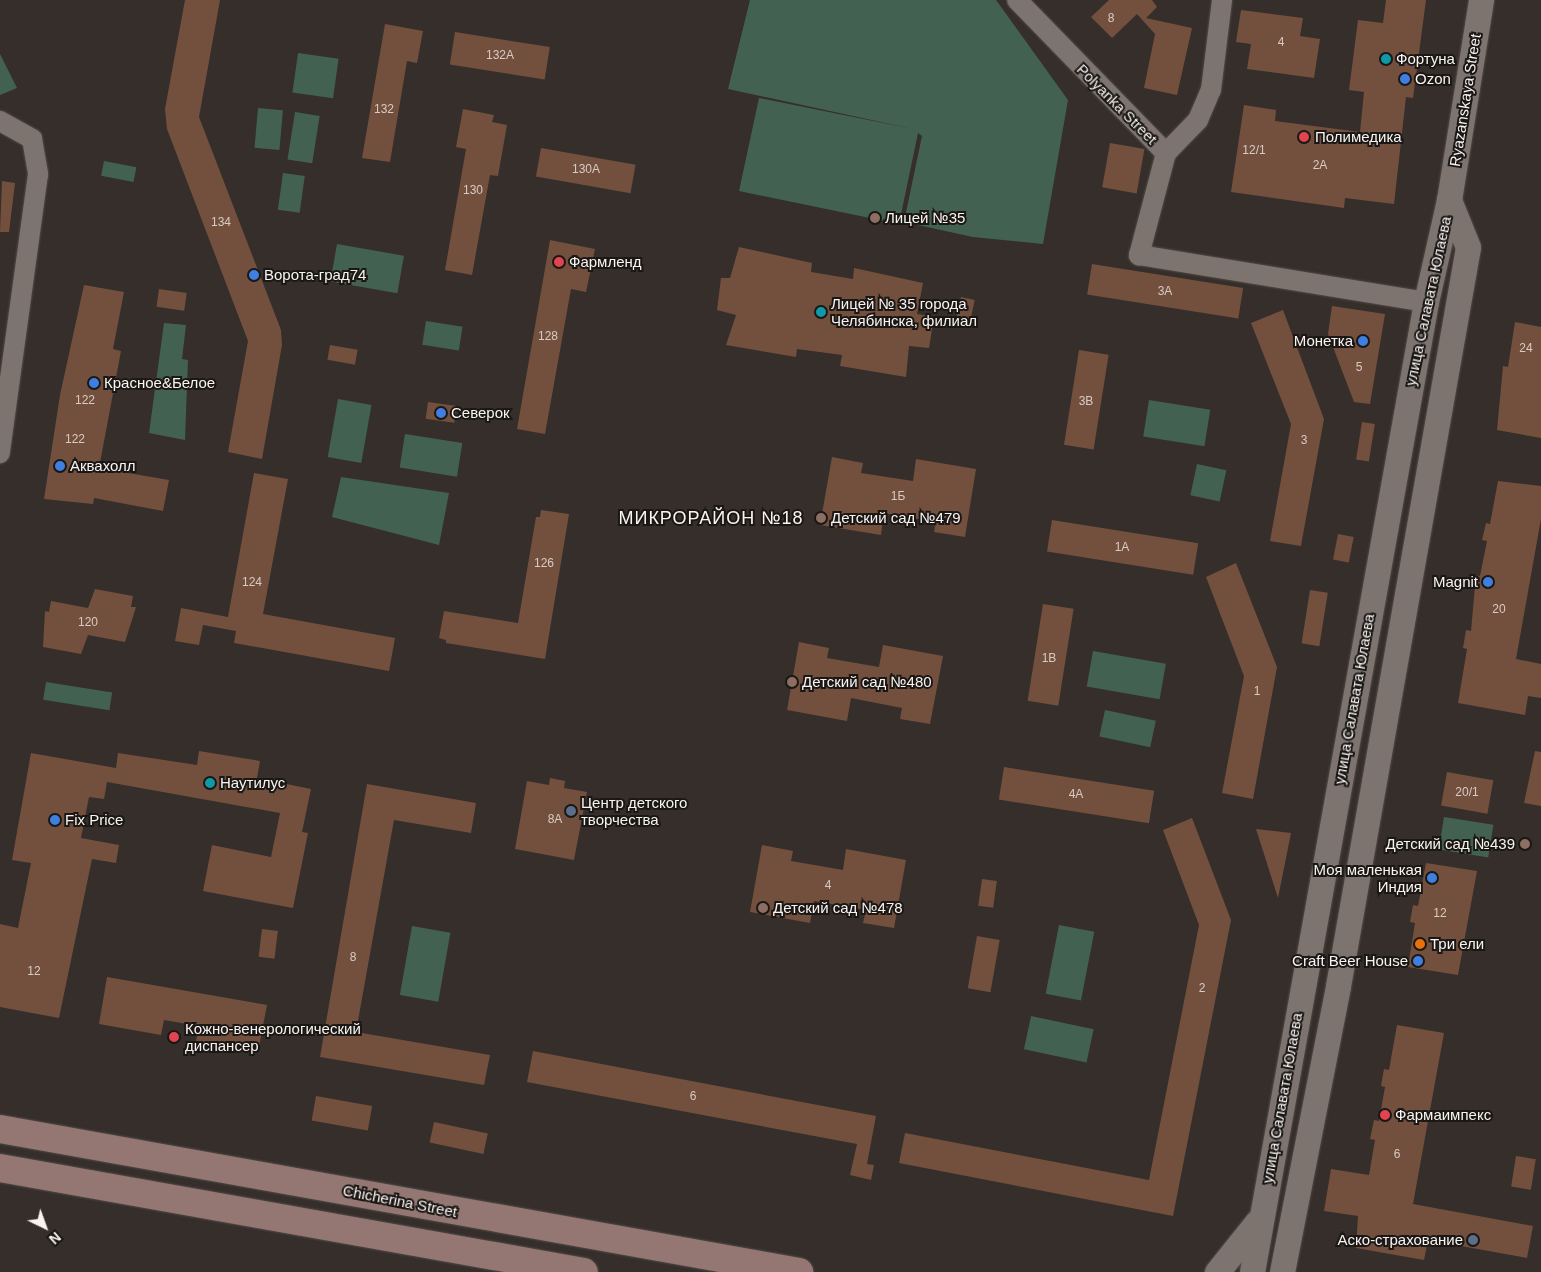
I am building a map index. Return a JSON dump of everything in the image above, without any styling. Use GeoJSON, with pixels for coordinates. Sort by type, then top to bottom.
{"type":"FeatureCollection","features":[{"type":"Feature","properties":{"kind":"main road","name":"Chicherina Street"},"geometry":{"type":"LineString","coordinates":[[0,1129],[799,1272]]}},
{"type":"Feature","properties":{"kind":"main road"},"geometry":{"type":"LineString","coordinates":[[0,1168],[584,1272]]}},
{"type":"Feature","properties":{"kind":"main road"},"geometry":{"type":"LineString","coordinates":[[0,1185],[55,1178]]}},
{"type":"Feature","properties":{"kind":"street","name":"Polyanka Street"},"geometry":{"type":"LineString","coordinates":[[1017,0],[1166,153],[1139,255],[1426,302]]}},
{"type":"Feature","properties":{"kind":"street"},"geometry":{"type":"LineString","coordinates":[[1166,153],[1198,120],[1211,90],[1222,0]]}},
{"type":"Feature","properties":{"kind":"street","name":"Ryazanskaya Street"},"geometry":{"type":"LineString","coordinates":[[1449,200],[1481,0]]}},
{"type":"Feature","properties":{"kind":"street"},"geometry":{"type":"LineString","coordinates":[[0,121],[32,139],[38,174],[0,453]]}},
{"type":"Feature","properties":{"kind":"street","name":"улица Салавата Юлаева"},"geometry":{"type":"LineString","coordinates":[[1252,1272],[1303,979],[1426,302],[1449,200]]}},
{"type":"Feature","properties":{"kind":"street","name":"улица Салавата Юлаева"},"geometry":{"type":"LineString","coordinates":[[1282,1272],[1338,986],[1468,247],[1449,200]]}},
{"type":"Feature","properties":{"kind":"street"},"geometry":{"type":"LineString","coordinates":[[1426,302],[1458,308]]}},
{"type":"Feature","properties":{"kind":"street"},"geometry":{"type":"LineString","coordinates":[[1399,453],[1432,458]]}},
{"type":"Feature","properties":{"kind":"street"},"geometry":{"type":"LineString","coordinates":[[1346,745],[1379,749]]}},
{"type":"Feature","properties":{"kind":"street"},"geometry":{"type":"LineString","coordinates":[[1303,979],[1338,986]]}},
{"type":"Feature","properties":{"kind":"street"},"geometry":{"type":"LineString","coordinates":[[1217,1272],[1261,1216]]}},
{"type":"Feature","properties":{"kind":"street"},"geometry":{"type":"LineString","coordinates":[[1288,1240],[1295,1272]]}},
{"type":"Feature","properties":{"kind":"green space"},"geometry":{"type":"Polygon","coordinates":[[[750,0],[996,0],[1068,100],[1043,244],[973,237],[904,222],[922,136],[918,133],[899,224],[739,191],[759,98],[913,129],[728,89],[750,0]]]}},
{"type":"Feature","properties":{"kind":"green space"},"geometry":{"type":"Polygon","coordinates":[[[298,53],[339,59],[333,98],[292,93],[298,53]]]}},
{"type":"Feature","properties":{"kind":"green space"},"geometry":{"type":"Polygon","coordinates":[[[0,54],[17,88],[0,95],[0,54]]]}},
{"type":"Feature","properties":{"kind":"green space"},"geometry":{"type":"Polygon","coordinates":[[[258,108],[283,110],[279,150],[255,148],[258,108]]]}},
{"type":"Feature","properties":{"kind":"green space"},"geometry":{"type":"Polygon","coordinates":[[[295,112],[320,116],[312,163],[287,159],[295,112]]]}},
{"type":"Feature","properties":{"kind":"green space"},"geometry":{"type":"Polygon","coordinates":[[[104,161],[136,167],[134,182],[101,176],[104,161]]]}},
{"type":"Feature","properties":{"kind":"green space"},"geometry":{"type":"Polygon","coordinates":[[[283,173],[305,176],[300,213],[278,210],[283,173]]]}},
{"type":"Feature","properties":{"kind":"green space"},"geometry":{"type":"Polygon","coordinates":[[[337,244],[404,256],[397,293],[330,281],[337,244]]]}},
{"type":"Feature","properties":{"kind":"green space"},"geometry":{"type":"Polygon","coordinates":[[[426,321],[463,327],[459,350],[422,345],[426,321]]]}},
{"type":"Feature","properties":{"kind":"green space"},"geometry":{"type":"Polygon","coordinates":[[[164,323],[186,325],[182,359],[188,360],[185,440],[149,433],[164,323]]]}},
{"type":"Feature","properties":{"kind":"green space"},"geometry":{"type":"Polygon","coordinates":[[[338,399],[371,405],[361,463],[328,457],[338,399]]]}},
{"type":"Feature","properties":{"kind":"green space"},"geometry":{"type":"Polygon","coordinates":[[[1149,400],[1210,410],[1204,446],[1143,437],[1149,400]]]}},
{"type":"Feature","properties":{"kind":"green space"},"geometry":{"type":"Polygon","coordinates":[[[405,434],[462,443],[457,477],[400,468],[405,434]]]}},
{"type":"Feature","properties":{"kind":"green space"},"geometry":{"type":"Polygon","coordinates":[[[1197,464],[1226,470],[1220,502],[1190,495],[1197,464]]]}},
{"type":"Feature","properties":{"kind":"green space"},"geometry":{"type":"Polygon","coordinates":[[[341,477],[449,493],[439,545],[332,517],[341,477]]]}},
{"type":"Feature","properties":{"kind":"green space"},"geometry":{"type":"Polygon","coordinates":[[[1093,651],[1166,664],[1160,699],[1087,686],[1093,651]]]}},
{"type":"Feature","properties":{"kind":"green space"},"geometry":{"type":"Polygon","coordinates":[[[46,682],[112,692],[109,710],[43,700],[46,682]]]}},
{"type":"Feature","properties":{"kind":"green space"},"geometry":{"type":"Polygon","coordinates":[[[1105,710],[1156,721],[1150,747],[1099,736],[1105,710]]]}},
{"type":"Feature","properties":{"kind":"green space"},"geometry":{"type":"Polygon","coordinates":[[[1444,817],[1493,825],[1488,857],[1439,850],[1444,817]]]}},
{"type":"Feature","properties":{"kind":"green space"},"geometry":{"type":"Polygon","coordinates":[[[1059,925],[1094,932],[1081,1001],[1046,994],[1059,925]]]}},
{"type":"Feature","properties":{"kind":"green space"},"geometry":{"type":"Polygon","coordinates":[[[412,926],[450,933],[438,1002],[400,995],[412,926]]]}},
{"type":"Feature","properties":{"kind":"green space"},"geometry":{"type":"Polygon","coordinates":[[[1031,1016],[1094,1029],[1087,1063],[1024,1049],[1031,1016]]]}},
{"type":"Feature","properties":{"kind":"building"},"geometry":{"type":"Polygon","coordinates":[[[185,0],[220,0],[199,117],[281,330],[282,345],[262,459],[228,452],[248,341],[167,129],[165,109],[185,0]]]}},
{"type":"Feature","properties":{"kind":"building"},"geometry":{"type":"Polygon","coordinates":[[[1109,0],[1152,0],[1157,7],[1146,18],[1192,28],[1177,95],[1144,88],[1155,34],[1137,14],[1112,38],[1091,17],[1109,0]]]}},
{"type":"Feature","properties":{"kind":"building"},"geometry":{"type":"Polygon","coordinates":[[[1386,0],[1426,0],[1413,98],[1406,97],[1394,204],[1345,198],[1344,208],[1231,192],[1244,105],[1276,110],[1275,121],[1360,132],[1364,92],[1349,90],[1358,20],[1383,23],[1386,0]]]}},
{"type":"Feature","properties":{"kind":"building"},"geometry":{"type":"Polygon","coordinates":[[[1241,10],[1303,18],[1300,36],[1320,39],[1314,78],[1247,69],[1251,44],[1236,42],[1241,10]]]}},
{"type":"Feature","properties":{"kind":"building"},"geometry":{"type":"Polygon","coordinates":[[[385,24],[423,31],[417,63],[407,61],[390,162],[362,158],[385,24]]]}},
{"type":"Feature","properties":{"kind":"building"},"geometry":{"type":"Polygon","coordinates":[[[455,32],[550,47],[545,80],[450,65],[455,32]]]}},
{"type":"Feature","properties":{"kind":"building"},"geometry":{"type":"Polygon","coordinates":[[[463,109],[494,115],[492,122],[507,125],[498,176],[490,175],[472,275],[445,270],[466,149],[456,147],[463,109]]]}},
{"type":"Feature","properties":{"kind":"building"},"geometry":{"type":"Polygon","coordinates":[[[1110,143],[1144,149],[1137,193],[1102,187],[1110,143]]]}},
{"type":"Feature","properties":{"kind":"building"},"geometry":{"type":"Polygon","coordinates":[[[541,148],[636,165],[631,193],[536,177],[541,148]]]}},
{"type":"Feature","properties":{"kind":"building"},"geometry":{"type":"Polygon","coordinates":[[[2,181],[15,183],[9,232],[0,232],[2,181]]]}},
{"type":"Feature","properties":{"kind":"building"},"geometry":{"type":"Polygon","coordinates":[[[550,240],[595,249],[586,292],[571,289],[545,434],[517,429],[550,240]]]}},
{"type":"Feature","properties":{"kind":"building","name":"Лицей № 35 города Челябинска, филиал"},"geometry":{"type":"Polygon","coordinates":[[[739,247],[812,263],[811,272],[853,279],[854,268],[923,283],[917,314],[934,317],[929,348],[909,346],[906,377],[840,366],[842,355],[797,349],[796,357],[726,345],[736,315],[717,310],[721,278],[730,278],[739,247]]]}},
{"type":"Feature","properties":{"kind":"building"},"geometry":{"type":"Polygon","coordinates":[[[1092,264],[1243,288],[1238,319],[1087,295],[1092,264]]]}},
{"type":"Feature","properties":{"kind":"building"},"geometry":{"type":"Polygon","coordinates":[[[84,285],[124,292],[113,349],[121,351],[99,468],[169,480],[163,511],[94,498],[93,504],[44,499],[60,395],[84,285]]]}},
{"type":"Feature","properties":{"kind":"building"},"geometry":{"type":"Polygon","coordinates":[[[159,289],[187,293],[184,311],[156,307],[159,289]]]}},
{"type":"Feature","properties":{"kind":"building"},"geometry":{"type":"Polygon","coordinates":[[[961,297],[975,300],[970,322],[956,319],[961,297]]]}},
{"type":"Feature","properties":{"kind":"building"},"geometry":{"type":"Polygon","coordinates":[[[1332,306],[1385,314],[1370,404],[1354,402],[1328,334],[1332,306]]]}},
{"type":"Feature","properties":{"kind":"building"},"geometry":{"type":"Polygon","coordinates":[[[1283,310],[1324,419],[1301,546],[1270,541],[1291,424],[1251,323],[1283,310]]]}},
{"type":"Feature","properties":{"kind":"building"},"geometry":{"type":"Polygon","coordinates":[[[1515,322],[1541,327],[1541,438],[1497,430],[1503,366],[1508,367],[1515,322]]]}},
{"type":"Feature","properties":{"kind":"building"},"geometry":{"type":"Polygon","coordinates":[[[330,345],[358,350],[355,365],[327,360],[330,345]]]}},
{"type":"Feature","properties":{"kind":"building"},"geometry":{"type":"Polygon","coordinates":[[[1079,350],[1109,355],[1094,450],[1064,445],[1079,350]]]}},
{"type":"Feature","properties":{"kind":"building","name":"Северок"},"geometry":{"type":"Polygon","coordinates":[[[428,402],[457,406],[454,423],[426,419],[428,402]]]}},
{"type":"Feature","properties":{"kind":"building"},"geometry":{"type":"Polygon","coordinates":[[[1362,422],[1375,424],[1369,462],[1356,460],[1362,422]]]}},
{"type":"Feature","properties":{"kind":"building"},"geometry":{"type":"Polygon","coordinates":[[[832,457],[863,463],[861,473],[913,481],[916,459],[976,469],[965,537],[934,532],[936,522],[884,513],[881,535],[820,525],[832,457]]]}},
{"type":"Feature","properties":{"kind":"building"},"geometry":{"type":"Polygon","coordinates":[[[254,473],[288,479],[263,614],[395,638],[389,671],[234,643],[236,631],[203,625],[199,645],[175,641],[181,608],[228,617],[254,473]]]}},
{"type":"Feature","properties":{"kind":"building"},"geometry":{"type":"Polygon","coordinates":[[[1498,481],[1541,486],[1541,519],[1516,659],[1541,664],[1541,698],[1528,696],[1525,715],[1458,703],[1467,649],[1463,648],[1466,630],[1471,631],[1476,575],[1480,576],[1487,541],[1482,540],[1486,523],[1490,524],[1498,481]]]}},
{"type":"Feature","properties":{"kind":"building"},"geometry":{"type":"Polygon","coordinates":[[[541,510],[569,514],[545,659],[446,643],[446,640],[439,638],[444,611],[518,623],[536,517],[540,517],[541,510]]]}},
{"type":"Feature","properties":{"kind":"building"},"geometry":{"type":"Polygon","coordinates":[[[1052,520],[1198,543],[1193,575],[1047,552],[1052,520]]]}},
{"type":"Feature","properties":{"kind":"building"},"geometry":{"type":"Polygon","coordinates":[[[1338,534],[1354,537],[1349,563],[1333,560],[1338,534]]]}},
{"type":"Feature","properties":{"kind":"building"},"geometry":{"type":"Polygon","coordinates":[[[1236,563],[1277,667],[1253,799],[1222,793],[1244,676],[1206,577],[1236,563]]]}},
{"type":"Feature","properties":{"kind":"building"},"geometry":{"type":"Polygon","coordinates":[[[95,589],[133,596],[131,607],[136,607],[125,642],[88,635],[81,654],[43,647],[45,611],[49,612],[51,601],[88,608],[95,589]]]}},
{"type":"Feature","properties":{"kind":"building"},"geometry":{"type":"Polygon","coordinates":[[[1310,590],[1328,593],[1319,646],[1302,643],[1310,590]]]}},
{"type":"Feature","properties":{"kind":"building"},"geometry":{"type":"Polygon","coordinates":[[[1043,604],[1074,609],[1058,706],[1028,701],[1043,604]]]}},
{"type":"Feature","properties":{"kind":"building"},"geometry":{"type":"Polygon","coordinates":[[[799,642],[829,648],[827,658],[879,667],[883,645],[943,656],[930,724],[900,719],[902,708],[851,698],[847,721],[787,710],[799,642]]]}},
{"type":"Feature","properties":{"kind":"building"},"geometry":{"type":"Polygon","coordinates":[[[199,751],[260,761],[257,778],[311,789],[302,832],[308,833],[293,908],[203,891],[212,845],[271,857],[280,813],[107,782],[104,799],[89,797],[81,838],[119,845],[116,863],[92,859],[59,1018],[0,1007],[0,924],[18,928],[31,863],[12,860],[31,753],[116,768],[118,753],[197,765],[199,751]]]}},
{"type":"Feature","properties":{"kind":"building"},"geometry":{"type":"Polygon","coordinates":[[[1535,751],[1541,752],[1541,806],[1524,803],[1535,751]]]}},
{"type":"Feature","properties":{"kind":"building"},"geometry":{"type":"Polygon","coordinates":[[[1004,767],[1154,791],[1149,823],[999,800],[1004,767]]]}},
{"type":"Feature","properties":{"kind":"building"},"geometry":{"type":"Polygon","coordinates":[[[1447,772],[1493,780],[1487,814],[1441,805],[1447,772]]]}},
{"type":"Feature","properties":{"kind":"building"},"geometry":{"type":"Polygon","coordinates":[[[550,778],[565,781],[564,788],[587,792],[574,860],[515,849],[527,781],[549,785],[550,778]]]}},
{"type":"Feature","properties":{"kind":"building"},"geometry":{"type":"Polygon","coordinates":[[[367,784],[476,803],[471,833],[394,820],[356,1032],[490,1055],[484,1085],[320,1057],[367,784]]]}},
{"type":"Feature","properties":{"kind":"building"},"geometry":{"type":"Polygon","coordinates":[[[1192,818],[1231,920],[1173,1216],[899,1163],[905,1133],[1149,1180],[1199,925],[1163,830],[1192,818]]]}},
{"type":"Feature","properties":{"kind":"building"},"geometry":{"type":"Polygon","coordinates":[[[1256,829],[1291,833],[1278,898],[1256,829]]]}},
{"type":"Feature","properties":{"kind":"building"},"geometry":{"type":"Polygon","coordinates":[[[762,845],[793,851],[791,861],[843,870],[846,849],[906,860],[894,928],[863,923],[866,910],[814,901],[810,923],[750,912],[762,845]]]}},
{"type":"Feature","properties":{"kind":"building"},"geometry":{"type":"Polygon","coordinates":[[[1426,863],[1477,871],[1458,975],[1408,967],[1415,923],[1410,922],[1413,905],[1418,906],[1426,863]]]}},
{"type":"Feature","properties":{"kind":"building"},"geometry":{"type":"Polygon","coordinates":[[[982,879],[997,881],[993,908],[978,906],[982,879]]]}},
{"type":"Feature","properties":{"kind":"building"},"geometry":{"type":"Polygon","coordinates":[[[262,929],[278,931],[274,959],[259,957],[262,929]]]}},
{"type":"Feature","properties":{"kind":"building"},"geometry":{"type":"Polygon","coordinates":[[[977,936],[1000,940],[990,992],[968,988],[977,936]]]}},
{"type":"Feature","properties":{"kind":"building"},"geometry":{"type":"Polygon","coordinates":[[[107,977],[267,1005],[258,1052],[196,1041],[199,1026],[164,1020],[161,1035],[99,1024],[107,977]]]}},
{"type":"Feature","properties":{"kind":"building"},"geometry":{"type":"Polygon","coordinates":[[[1397,1025],[1444,1033],[1413,1204],[1533,1226],[1527,1258],[1428,1240],[1424,1260],[1356,1248],[1358,1216],[1324,1211],[1331,1169],[1369,1175],[1375,1140],[1370,1139],[1374,1120],[1379,1121],[1385,1087],[1381,1086],[1384,1069],[1389,1070],[1397,1025]]]}},
{"type":"Feature","properties":{"kind":"building"},"geometry":{"type":"Polygon","coordinates":[[[533,1051],[876,1116],[867,1164],[874,1165],[871,1180],[850,1175],[857,1144],[527,1082],[533,1051]]]}},
{"type":"Feature","properties":{"kind":"building"},"geometry":{"type":"Polygon","coordinates":[[[316,1096],[372,1106],[368,1131],[312,1121],[316,1096]]]}},
{"type":"Feature","properties":{"kind":"building"},"geometry":{"type":"Polygon","coordinates":[[[434,1122],[488,1133],[483,1154],[430,1143],[434,1122]]]}},
{"type":"Feature","properties":{"kind":"building"},"geometry":{"type":"Polygon","coordinates":[[[1516,1156],[1536,1159],[1531,1190],[1511,1187],[1516,1156]]]}},
{"type":"Feature","properties":{"kind":"place","name":"Фортуна"},"geometry":{"type":"Point","coordinates":[1386,59]}},
{"type":"Feature","properties":{"kind":"place","name":"Ozon"},"geometry":{"type":"Point","coordinates":[1405,79]}},
{"type":"Feature","properties":{"kind":"place","name":"Полимедика"},"geometry":{"type":"Point","coordinates":[1304,137]}},
{"type":"Feature","properties":{"kind":"place","name":"Лицей №35"},"geometry":{"type":"Point","coordinates":[875,218]}},
{"type":"Feature","properties":{"kind":"place","name":"Фармленд"},"geometry":{"type":"Point","coordinates":[559,262]}},
{"type":"Feature","properties":{"kind":"place","name":"Ворота-град74"},"geometry":{"type":"Point","coordinates":[254,275]}},
{"type":"Feature","properties":{"kind":"place","name":"Лицей № 35 города Челябинска, филиал"},"geometry":{"type":"Point","coordinates":[821,312]}},
{"type":"Feature","properties":{"kind":"place","name":"Монетка"},"geometry":{"type":"Point","coordinates":[1363,341]}},
{"type":"Feature","properties":{"kind":"place","name":"Красное&Белое"},"geometry":{"type":"Point","coordinates":[94,383]}},
{"type":"Feature","properties":{"kind":"place","name":"Северок"},"geometry":{"type":"Point","coordinates":[441,413]}},
{"type":"Feature","properties":{"kind":"place","name":"Аквахолл"},"geometry":{"type":"Point","coordinates":[60,466]}},
{"type":"Feature","properties":{"kind":"place","name":"Детский сад №479"},"geometry":{"type":"Point","coordinates":[821,518]}},
{"type":"Feature","properties":{"kind":"place","name":"Magnit"},"geometry":{"type":"Point","coordinates":[1488,582]}},
{"type":"Feature","properties":{"kind":"place","name":"Детский сад №480"},"geometry":{"type":"Point","coordinates":[792,682]}},
{"type":"Feature","properties":{"kind":"place","name":"Наутилус"},"geometry":{"type":"Point","coordinates":[210,783]}},
{"type":"Feature","properties":{"kind":"place","name":"Центр детского творчества"},"geometry":{"type":"Point","coordinates":[571,811]}},
{"type":"Feature","properties":{"kind":"place","name":"Fix Price"},"geometry":{"type":"Point","coordinates":[55,820]}},
{"type":"Feature","properties":{"kind":"place","name":"Детский сад №439"},"geometry":{"type":"Point","coordinates":[1525,844]}},
{"type":"Feature","properties":{"kind":"place","name":"Моя маленькая Индия"},"geometry":{"type":"Point","coordinates":[1432,878]}},
{"type":"Feature","properties":{"kind":"place","name":"Детский сад №478"},"geometry":{"type":"Point","coordinates":[763,908]}},
{"type":"Feature","properties":{"kind":"place","name":"Три ели"},"geometry":{"type":"Point","coordinates":[1420,944]}},
{"type":"Feature","properties":{"kind":"place","name":"Craft Beer House"},"geometry":{"type":"Point","coordinates":[1418,961]}},
{"type":"Feature","properties":{"kind":"place","name":"Кожно-венерологический диспансер"},"geometry":{"type":"Point","coordinates":[174,1037]}},
{"type":"Feature","properties":{"kind":"place","name":"Фармаимпекс"},"geometry":{"type":"Point","coordinates":[1385,1115]}},
{"type":"Feature","properties":{"kind":"place","name":"Аско-страхование"},"geometry":{"type":"Point","coordinates":[1473,1240]}},
{"type":"Feature","properties":{"kind":"district","name":"МИКРОРАЙОН №18"},"geometry":{"type":"Point","coordinates":[711,518]}}]}
